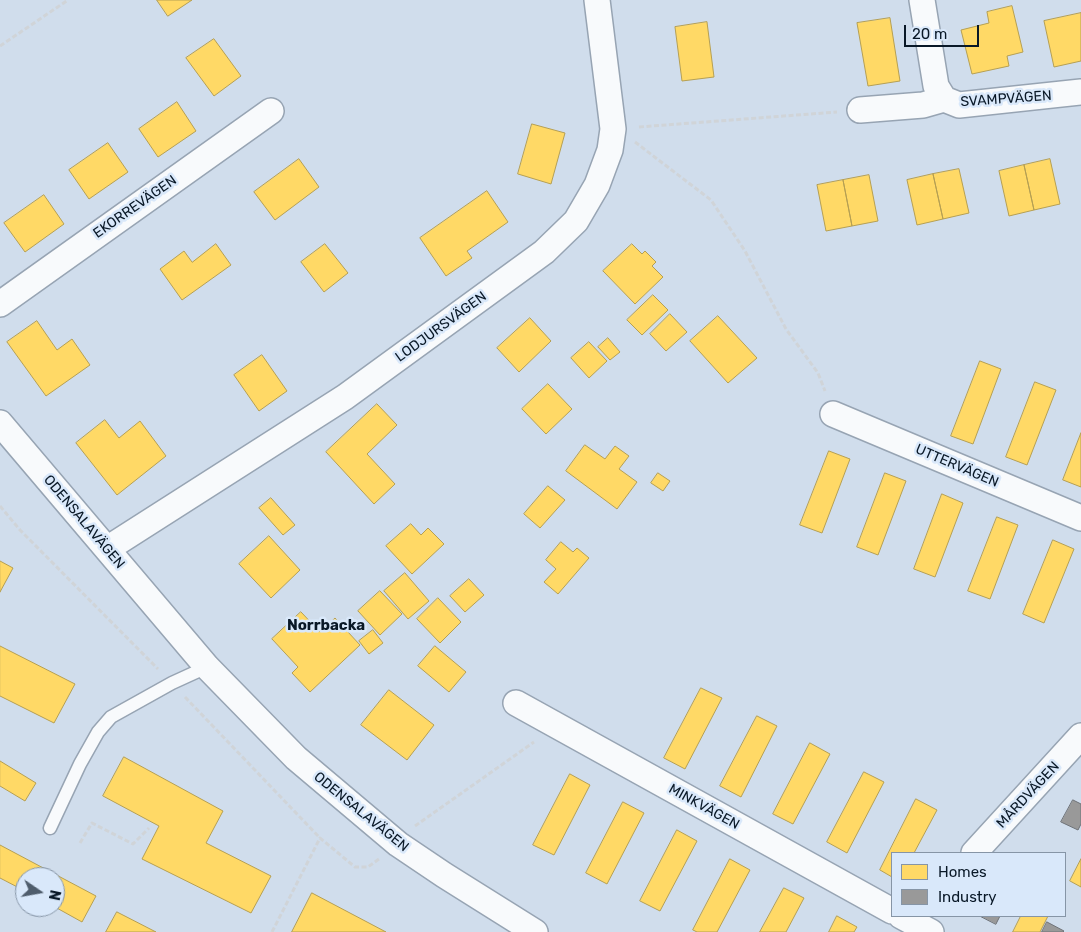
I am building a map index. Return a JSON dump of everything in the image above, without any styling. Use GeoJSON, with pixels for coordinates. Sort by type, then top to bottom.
{"type":"FeatureCollection","features":[{"type":"Feature","properties":{"kind":"street","name":"LODJURSVÄGEN"},"geometry":{"type":"LineString","coordinates":[[108,550],[345,397],[544,252],[576,221],[597,185],[610,150],[613,129],[596,0]]}},
{"type":"Feature","properties":{"kind":"street","name":"SVAMPVÄGEN"},"geometry":{"type":"LineString","coordinates":[[922,0],[936,86],[944,98],[959,105],[1081,92]]}},
{"type":"Feature","properties":{"kind":"street"},"geometry":{"type":"LineString","coordinates":[[860,110],[923,104],[944,98]]}},
{"type":"Feature","properties":{"kind":"street","name":"EKORREVÄGEN"},"geometry":{"type":"LineString","coordinates":[[0,304],[270,111]]}},
{"type":"Feature","properties":{"kind":"street","name":"UTTERVÄGEN"},"geometry":{"type":"LineString","coordinates":[[833,414],[1081,518]]}},
{"type":"Feature","properties":{"kind":"street","name":"ODENSALAVÄGEN"},"geometry":{"type":"LineString","coordinates":[[0,423],[207,667],[296,758],[398,844],[444,876],[535,932]]}},
{"type":"Feature","properties":{"kind":"street","name":"MINKVÄGEN"},"geometry":{"type":"LineString","coordinates":[[516,703],[891,910]]}},
{"type":"Feature","properties":{"kind":"street","name":"MÅRDVÄGEN"},"geometry":{"type":"LineString","coordinates":[[975,852],[1076,749]]}},
{"type":"Feature","properties":{"kind":"lane"},"geometry":{"type":"LineString","coordinates":[[50,828],[80,764],[98,732],[110,717],[172,683],[207,667]]}},
{"type":"Feature","properties":{"kind":"path"},"geometry":{"type":"LineString","coordinates":[[0,46],[68,0]]}},
{"type":"Feature","properties":{"kind":"path"},"geometry":{"type":"LineString","coordinates":[[613,129],[860,110]]}},
{"type":"Feature","properties":{"kind":"path"},"geometry":{"type":"LineString","coordinates":[[613,129],[645,148],[711,200],[745,251],[786,329],[818,373],[833,414]]}},
{"type":"Feature","properties":{"kind":"path"},"geometry":{"type":"LineString","coordinates":[[272,932],[320,838],[355,867],[368,867],[398,844],[421,820],[525,750],[555,724]]}},
{"type":"Feature","properties":{"kind":"path"},"geometry":{"type":"LineString","coordinates":[[80,843],[92,824],[133,844],[149,828]]}},
{"type":"Feature","properties":{"kind":"building: Homes"},"geometry":{"type":"Polygon","coordinates":[[[157,0],[192,0],[168,16],[157,0]]]}},
{"type":"Feature","properties":{"kind":"building: Homes"},"geometry":{"type":"Polygon","coordinates":[[[1012,6],[1023,52],[1007,56],[1009,66],[972,74],[961,30],[989,23],[987,12],[1012,6]]]}},
{"type":"Feature","properties":{"kind":"building: Homes"},"geometry":{"type":"Polygon","coordinates":[[[1081,13],[1081,61],[1054,67],[1044,21],[1081,13]]]}},
{"type":"Feature","properties":{"kind":"building: Homes"},"geometry":{"type":"Polygon","coordinates":[[[890,18],[900,81],[868,86],[857,23],[890,18]]]}},
{"type":"Feature","properties":{"kind":"building: Homes"},"geometry":{"type":"Polygon","coordinates":[[[707,22],[714,77],[682,81],[675,27],[707,22]]]}},
{"type":"Feature","properties":{"kind":"building: Homes"},"geometry":{"type":"Polygon","coordinates":[[[214,39],[241,76],[214,96],[186,58],[214,39]]]}},
{"type":"Feature","properties":{"kind":"building: Homes"},"geometry":{"type":"Polygon","coordinates":[[[177,102],[196,131],[158,157],[139,129],[177,102]]]}},
{"type":"Feature","properties":{"kind":"building: Homes"},"geometry":{"type":"Polygon","coordinates":[[[532,124],[565,133],[551,184],[518,174],[532,124]]]}},
{"type":"Feature","properties":{"kind":"building: Homes"},"geometry":{"type":"Polygon","coordinates":[[[108,143],[128,172],[89,199],[69,170],[108,143]]]}},
{"type":"Feature","properties":{"kind":"building: Homes"},"geometry":{"type":"Polygon","coordinates":[[[299,159],[319,187],[275,220],[254,192],[299,159]]]}},
{"type":"Feature","properties":{"kind":"building: Homes"},"geometry":{"type":"Polygon","coordinates":[[[1050,159],[1060,204],[1034,210],[1024,165],[1050,159]]]}},
{"type":"Feature","properties":{"kind":"building: Homes"},"geometry":{"type":"Polygon","coordinates":[[[1024,165],[1034,210],[1009,216],[999,171],[1024,165]]]}},
{"type":"Feature","properties":{"kind":"building: Homes"},"geometry":{"type":"Polygon","coordinates":[[[959,169],[969,213],[943,219],[933,174],[959,169]]]}},
{"type":"Feature","properties":{"kind":"building: Homes"},"geometry":{"type":"Polygon","coordinates":[[[933,174],[943,219],[917,225],[907,180],[933,174]]]}},
{"type":"Feature","properties":{"kind":"building: Homes"},"geometry":{"type":"Polygon","coordinates":[[[869,175],[878,221],[852,226],[843,180],[869,175]]]}},
{"type":"Feature","properties":{"kind":"building: Homes"},"geometry":{"type":"Polygon","coordinates":[[[843,180],[852,226],[826,231],[817,185],[843,180]]]}},
{"type":"Feature","properties":{"kind":"building: Homes"},"geometry":{"type":"Polygon","coordinates":[[[487,191],[508,222],[467,251],[472,258],[446,276],[420,238],[487,191]]]}},
{"type":"Feature","properties":{"kind":"building: Homes"},"geometry":{"type":"Polygon","coordinates":[[[44,195],[64,224],[25,252],[4,223],[44,195]]]}},
{"type":"Feature","properties":{"kind":"building: Homes"},"geometry":{"type":"Polygon","coordinates":[[[216,244],[231,265],[182,300],[160,269],[184,251],[192,262],[216,244]]]}},
{"type":"Feature","properties":{"kind":"building: Homes"},"geometry":{"type":"Polygon","coordinates":[[[325,244],[348,273],[324,292],[301,262],[325,244]]]}},
{"type":"Feature","properties":{"kind":"building: Homes"},"geometry":{"type":"Polygon","coordinates":[[[632,244],[642,254],[645,251],[656,262],[652,266],[663,277],[635,304],[603,271],[632,244]]]}},
{"type":"Feature","properties":{"kind":"building: Homes"},"geometry":{"type":"Polygon","coordinates":[[[653,295],[668,310],[642,335],[627,320],[653,295]]]}},
{"type":"Feature","properties":{"kind":"building: Homes"},"geometry":{"type":"Polygon","coordinates":[[[670,314],[687,332],[666,351],[650,334],[670,314]]]}},
{"type":"Feature","properties":{"kind":"building: Homes"},"geometry":{"type":"Polygon","coordinates":[[[718,316],[757,358],[728,383],[690,341],[718,316]]]}},
{"type":"Feature","properties":{"kind":"building: Homes"},"geometry":{"type":"Polygon","coordinates":[[[530,318],[551,341],[519,372],[497,348],[530,318]]]}},
{"type":"Feature","properties":{"kind":"building: Homes"},"geometry":{"type":"Polygon","coordinates":[[[37,321],[57,350],[72,339],[90,365],[46,396],[7,342],[37,321]]]}},
{"type":"Feature","properties":{"kind":"building: Homes"},"geometry":{"type":"Polygon","coordinates":[[[608,338],[620,352],[610,360],[598,347],[608,338]]]}},
{"type":"Feature","properties":{"kind":"building: Homes"},"geometry":{"type":"Polygon","coordinates":[[[589,342],[607,361],[589,378],[571,358],[589,342]]]}},
{"type":"Feature","properties":{"kind":"building: Homes"},"geometry":{"type":"Polygon","coordinates":[[[262,355],[287,391],[259,411],[234,375],[262,355]]]}},
{"type":"Feature","properties":{"kind":"building: Homes"},"geometry":{"type":"Polygon","coordinates":[[[980,361],[1001,369],[973,444],[951,436],[980,361]]]}},
{"type":"Feature","properties":{"kind":"building: Homes"},"geometry":{"type":"Polygon","coordinates":[[[1035,382],[1056,390],[1027,465],[1006,457],[1035,382]]]}},
{"type":"Feature","properties":{"kind":"building: Homes"},"geometry":{"type":"Polygon","coordinates":[[[548,384],[572,409],[546,434],[522,409],[548,384]]]}},
{"type":"Feature","properties":{"kind":"building: Homes"},"geometry":{"type":"Polygon","coordinates":[[[377,404],[397,425],[367,454],[395,484],[374,504],[326,452],[377,404]]]}},
{"type":"Feature","properties":{"kind":"building: Homes"},"geometry":{"type":"Polygon","coordinates":[[[105,420],[119,438],[140,421],[166,456],[117,495],[76,443],[105,420]]]}},
{"type":"Feature","properties":{"kind":"building: Homes"},"geometry":{"type":"Polygon","coordinates":[[[1081,433],[1081,487],[1063,480],[1081,433]]]}},
{"type":"Feature","properties":{"kind":"building: Homes"},"geometry":{"type":"Polygon","coordinates":[[[585,445],[605,459],[615,446],[629,456],[619,469],[637,482],[617,509],[566,471],[585,445]]]}},
{"type":"Feature","properties":{"kind":"building: Homes"},"geometry":{"type":"Polygon","coordinates":[[[829,451],[850,459],[822,533],[800,525],[829,451]]]}},
{"type":"Feature","properties":{"kind":"building: Homes"},"geometry":{"type":"Polygon","coordinates":[[[658,473],[670,481],[663,491],[651,483],[658,473]]]}},
{"type":"Feature","properties":{"kind":"building: Homes"},"geometry":{"type":"Polygon","coordinates":[[[885,473],[906,481],[878,555],[857,547],[885,473]]]}},
{"type":"Feature","properties":{"kind":"building: Homes"},"geometry":{"type":"Polygon","coordinates":[[[548,486],[565,500],[540,528],[524,514],[548,486]]]}},
{"type":"Feature","properties":{"kind":"building: Homes"},"geometry":{"type":"Polygon","coordinates":[[[942,494],[963,503],[935,577],[914,569],[942,494]]]}},
{"type":"Feature","properties":{"kind":"building: Homes"},"geometry":{"type":"Polygon","coordinates":[[[271,498],[295,525],[283,535],[259,508],[271,498]]]}},
{"type":"Feature","properties":{"kind":"building: Homes"},"geometry":{"type":"Polygon","coordinates":[[[997,517],[1018,525],[990,599],[968,591],[997,517]]]}},
{"type":"Feature","properties":{"kind":"building: Homes"},"geometry":{"type":"Polygon","coordinates":[[[411,524],[421,535],[428,528],[444,544],[412,574],[386,546],[411,524]]]}},
{"type":"Feature","properties":{"kind":"building: Homes"},"geometry":{"type":"Polygon","coordinates":[[[269,536],[300,570],[271,598],[239,564],[269,536]]]}},
{"type":"Feature","properties":{"kind":"building: Homes"},"geometry":{"type":"Polygon","coordinates":[[[1053,540],[1074,549],[1044,623],[1023,614],[1053,540]]]}},
{"type":"Feature","properties":{"kind":"building: Homes"},"geometry":{"type":"Polygon","coordinates":[[[561,542],[573,552],[577,548],[589,558],[558,594],[544,582],[556,569],[546,560],[561,542]]]}},
{"type":"Feature","properties":{"kind":"building: Homes"},"geometry":{"type":"Polygon","coordinates":[[[0,561],[13,568],[0,592],[0,561]]]}},
{"type":"Feature","properties":{"kind":"building: Homes"},"geometry":{"type":"Polygon","coordinates":[[[405,573],[429,601],[408,619],[384,591],[405,573]]]}},
{"type":"Feature","properties":{"kind":"building: Homes"},"geometry":{"type":"Polygon","coordinates":[[[469,579],[484,595],[465,612],[450,596],[469,579]]]}},
{"type":"Feature","properties":{"kind":"building: Homes"},"geometry":{"type":"Polygon","coordinates":[[[380,591],[402,614],[380,635],[358,611],[380,591]]]}},
{"type":"Feature","properties":{"kind":"building: Homes"},"geometry":{"type":"Polygon","coordinates":[[[438,598],[461,622],[440,643],[417,619],[438,598]]]}},
{"type":"Feature","properties":{"kind":"building: Homes"},"geometry":{"type":"Polygon","coordinates":[[[301,612],[320,632],[335,618],[360,645],[310,692],[292,673],[298,667],[272,639],[301,612]]]}},
{"type":"Feature","properties":{"kind":"building: Homes"},"geometry":{"type":"Polygon","coordinates":[[[373,630],[383,643],[369,654],[359,641],[373,630]]]}},
{"type":"Feature","properties":{"kind":"building: Homes"},"geometry":{"type":"Polygon","coordinates":[[[0,646],[75,684],[54,723],[0,696],[0,646]]]}},
{"type":"Feature","properties":{"kind":"building: Homes"},"geometry":{"type":"Polygon","coordinates":[[[435,646],[466,672],[449,692],[418,666],[435,646]]]}},
{"type":"Feature","properties":{"kind":"building: Homes"},"geometry":{"type":"Polygon","coordinates":[[[701,688],[722,698],[685,769],[664,758],[701,688]]]}},
{"type":"Feature","properties":{"kind":"building: Homes"},"geometry":{"type":"Polygon","coordinates":[[[389,690],[434,725],[407,760],[361,725],[389,690]]]}},
{"type":"Feature","properties":{"kind":"building: Homes"},"geometry":{"type":"Polygon","coordinates":[[[757,716],[777,726],[741,797],[720,786],[757,716]]]}},
{"type":"Feature","properties":{"kind":"building: Homes"},"geometry":{"type":"Polygon","coordinates":[[[810,743],[830,754],[793,824],[773,814],[810,743]]]}},
{"type":"Feature","properties":{"kind":"building: Homes"},"geometry":{"type":"Polygon","coordinates":[[[124,757],[223,811],[206,843],[271,876],[251,913],[142,859],[159,826],[103,796],[124,757]]]}},
{"type":"Feature","properties":{"kind":"building: Homes"},"geometry":{"type":"Polygon","coordinates":[[[0,761],[36,783],[25,801],[0,786],[0,761]]]}},
{"type":"Feature","properties":{"kind":"building: Homes"},"geometry":{"type":"Polygon","coordinates":[[[864,772],[884,782],[847,853],[827,842],[864,772]]]}},
{"type":"Feature","properties":{"kind":"building: Homes"},"geometry":{"type":"Polygon","coordinates":[[[570,774],[590,785],[554,855],[533,845],[570,774]]]}},
{"type":"Feature","properties":{"kind":"building: Homes"},"geometry":{"type":"Polygon","coordinates":[[[916,799],[937,810],[915,852],[891,852],[891,876],[880,870],[916,799]]]}},
{"type":"Feature","properties":{"kind":"building: Homes"},"geometry":{"type":"Polygon","coordinates":[[[623,802],[644,813],[607,884],[586,873],[623,802]]]}},
{"type":"Feature","properties":{"kind":"building: Homes"},"geometry":{"type":"Polygon","coordinates":[[[677,830],[697,841],[660,911],[640,901],[677,830]]]}},
{"type":"Feature","properties":{"kind":"building: Homes"},"geometry":{"type":"Polygon","coordinates":[[[0,845],[41,867],[15,867],[15,886],[0,878],[0,845]]]}},
{"type":"Feature","properties":{"kind":"building: Homes"},"geometry":{"type":"Polygon","coordinates":[[[730,859],[750,870],[717,932],[697,932],[693,930],[730,859]]]}},
{"type":"Feature","properties":{"kind":"building: Homes"},"geometry":{"type":"Polygon","coordinates":[[[1081,859],[1081,887],[1070,881],[1081,859]]]}},
{"type":"Feature","properties":{"kind":"building: Homes"},"geometry":{"type":"Polygon","coordinates":[[[65,880],[96,896],[82,922],[65,913],[65,880]]]}},
{"type":"Feature","properties":{"kind":"building: Homes"},"geometry":{"type":"Polygon","coordinates":[[[784,888],[804,898],[786,932],[760,932],[784,888]]]}},
{"type":"Feature","properties":{"kind":"building: Homes"},"geometry":{"type":"Polygon","coordinates":[[[312,893],[386,932],[292,932],[312,893]]]}},
{"type":"Feature","properties":{"kind":"building: Homes"},"geometry":{"type":"Polygon","coordinates":[[[117,912],[156,932],[106,932],[117,912]]]}},
{"type":"Feature","properties":{"kind":"building: Homes"},"geometry":{"type":"Polygon","coordinates":[[[837,916],[857,927],[854,932],[829,932],[837,916]]]}},
{"type":"Feature","properties":{"kind":"building: Homes"},"geometry":{"type":"Polygon","coordinates":[[[1020,917],[1048,917],[1040,932],[1013,932],[1020,917]]]}},
{"type":"Feature","properties":{"kind":"building: Industry"},"geometry":{"type":"Polygon","coordinates":[[[1073,800],[1081,804],[1081,824],[1078,830],[1061,822],[1073,800]]]}},
{"type":"Feature","properties":{"kind":"building: Industry"},"geometry":{"type":"Polygon","coordinates":[[[982,917],[1000,917],[996,924],[982,917]]]}},
{"type":"Feature","properties":{"kind":"building: Industry"},"geometry":{"type":"Polygon","coordinates":[[[1047,922],[1064,931],[1042,932],[1047,922]]]}},
{"type":"Feature","properties":{"kind":"district","name":"Norrbacka"},"geometry":{"type":"Point","coordinates":[326,626]}}]}
